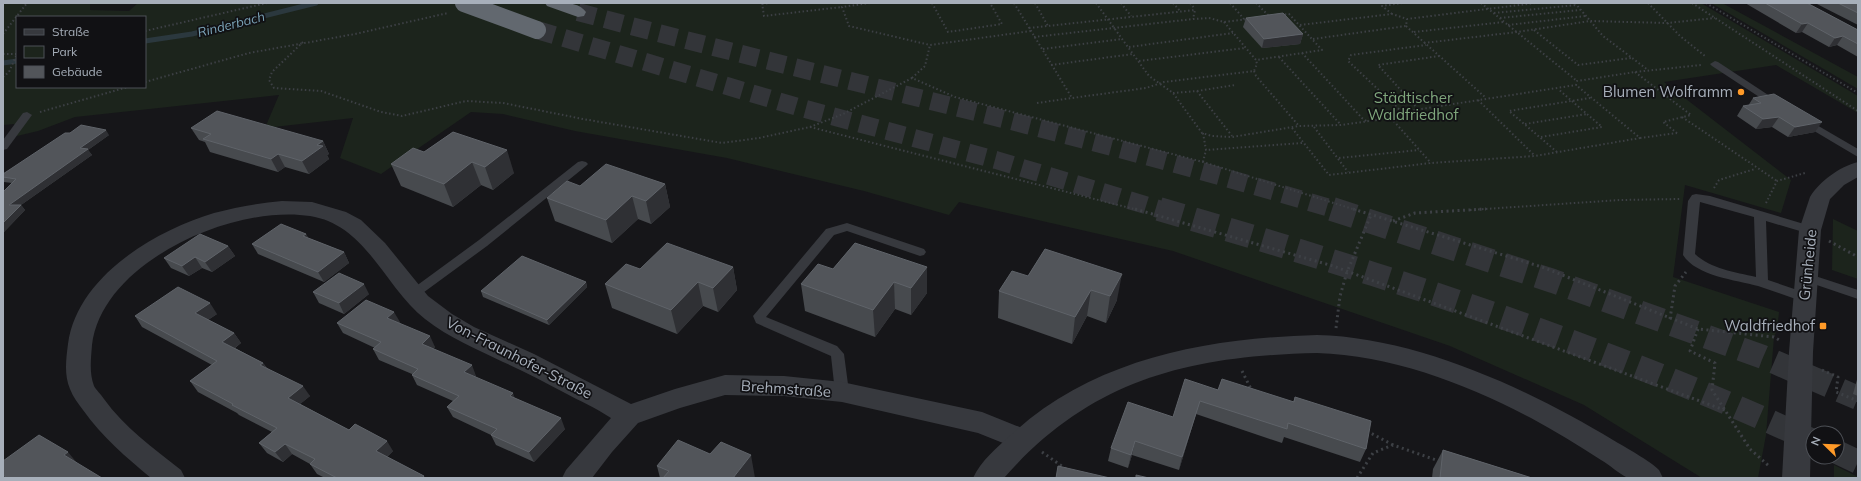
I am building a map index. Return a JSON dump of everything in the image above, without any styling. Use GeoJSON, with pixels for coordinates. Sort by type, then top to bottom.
{"type":"FeatureCollection","features":[{"type":"Feature","properties":{"kind":"highway"},"geometry":{"type":"LineString","coordinates":[[464,3],[537,30]]}},
{"type":"Feature","properties":{"kind":"highway"},"geometry":{"type":"LineString","coordinates":[[554,3],[578,12]]}},
{"type":"Feature","properties":{"kind":"street","name":"Grünheide"},"geometry":{"type":"LineString","coordinates":[[1796,478],[1805,287],[1819,235],[1820,197],[1837,180],[1858,168]]}},
{"type":"Feature","properties":{"kind":"street","name":"Von-Fraunhofer-Straße"},"geometry":{"type":"LineString","coordinates":[[171,478],[123,439],[98,413],[82,388],[78,359],[82,331],[89,314],[99,297],[116,278],[137,260],[161,245],[198,227],[231,215],[279,208],[319,211],[338,217],[353,225],[370,239],[412,295],[433,313],[474,338],[596,397],[629,416]]}},
{"type":"Feature","properties":{"kind":"street"},"geometry":{"type":"LineString","coordinates":[[987,478],[1032,446],[1051,417],[1082,398],[1115,381],[1185,358],[1223,351],[1333,345],[1372,352],[1427,365],[1459,375],[1510,396],[1555,419],[1602,447],[1648,478]]}},
{"type":"Feature","properties":{"kind":"street","name":"Brehmstraße"},"geometry":{"type":"LineString","coordinates":[[576,478],[603,444],[629,416],[675,399],[725,385],[784,386],[842,392],[982,423],[1032,446]]}},
{"type":"Feature","properties":{"kind":"lane"},"geometry":{"type":"LineString","coordinates":[[1715,64],[1858,154]]}},
{"type":"Feature","properties":{"kind":"lane"},"geometry":{"type":"LineString","coordinates":[[3,146],[27,115]]}},
{"type":"Feature","properties":{"kind":"lane"},"geometry":{"type":"LineString","coordinates":[[412,295],[483,244],[582,164]]}},
{"type":"Feature","properties":{"kind":"lane"},"geometry":{"type":"LineString","coordinates":[[1819,235],[1760,215],[1701,199],[1694,201],[1689,255],[1694,262],[1706,268],[1762,283],[1805,287],[1858,295]]}},
{"type":"Feature","properties":{"kind":"lane"},"geometry":{"type":"LineString","coordinates":[[1760,215],[1762,283]]}},
{"type":"Feature","properties":{"kind":"lane"},"geometry":{"type":"LineString","coordinates":[[842,392],[837,354],[832,350],[761,320],[759,316],[830,232],[847,228],[920,252]]}},
{"type":"Feature","properties":{"kind":"path"},"geometry":{"type":"LineString","coordinates":[[17,16],[27,3]]}},
{"type":"Feature","properties":{"kind":"path"},"geometry":{"type":"LineString","coordinates":[[146,31],[267,3]]}},
{"type":"Feature","properties":{"kind":"path"},"geometry":{"type":"LineString","coordinates":[[769,3],[762,3],[764,16],[870,3]]}},
{"type":"Feature","properties":{"kind":"path"},"geometry":{"type":"LineString","coordinates":[[932,3],[948,32],[1002,24],[990,3]]}},
{"type":"Feature","properties":{"kind":"path"},"geometry":{"type":"LineString","coordinates":[[1014,3],[1072,98]]}},
{"type":"Feature","properties":{"kind":"path"},"geometry":{"type":"LineString","coordinates":[[1035,3],[1048,26]]}},
{"type":"Feature","properties":{"kind":"path"},"geometry":{"type":"LineString","coordinates":[[1096,3],[1106,19],[1129,47],[1149,76],[1173,93],[1202,133],[1212,136],[1232,137],[1299,126],[1314,127],[1368,122],[1391,118],[1402,112],[1418,109],[1486,98],[1558,89],[1576,85]]}},
{"type":"Feature","properties":{"kind":"path"},"geometry":{"type":"LineString","coordinates":[[1121,3],[1131,16]]}},
{"type":"Feature","properties":{"kind":"path"},"geometry":{"type":"LineString","coordinates":[[1173,3],[1180,11]]}},
{"type":"Feature","properties":{"kind":"path"},"geometry":{"type":"LineString","coordinates":[[1190,3],[1195,10],[1193,19]]}},
{"type":"Feature","properties":{"kind":"path"},"geometry":{"type":"LineString","coordinates":[[1230,3],[1244,19]]}},
{"type":"Feature","properties":{"kind":"path"},"geometry":{"type":"LineString","coordinates":[[1256,3],[1269,16]]}},
{"type":"Feature","properties":{"kind":"path"},"geometry":{"type":"LineString","coordinates":[[1310,3],[1321,3]]}},
{"type":"Feature","properties":{"kind":"path"},"geometry":{"type":"LineString","coordinates":[[1379,3],[1392,14],[1407,19],[1535,3]]}},
{"type":"Feature","properties":{"kind":"path"},"geometry":{"type":"LineString","coordinates":[[1382,6],[1402,3]]}},
{"type":"Feature","properties":{"kind":"path"},"geometry":{"type":"LineString","coordinates":[[1481,3],[1577,81],[1649,70],[1715,64]]}},
{"type":"Feature","properties":{"kind":"path"},"geometry":{"type":"LineString","coordinates":[[1648,3],[1667,23],[1715,64]]}},
{"type":"Feature","properties":{"kind":"path"},"geometry":{"type":"LineString","coordinates":[[1692,3],[1858,111]]}},
{"type":"Feature","properties":{"kind":"path"},"geometry":{"type":"LineString","coordinates":[[1706,3],[1858,93]]}},
{"type":"Feature","properties":{"kind":"path"},"geometry":{"type":"LineString","coordinates":[[1494,13],[1576,4],[1603,36],[1649,70]]}},
{"type":"Feature","properties":{"kind":"path"},"geometry":{"type":"LineString","coordinates":[[842,7],[849,26],[930,45],[1031,31]]}},
{"type":"Feature","properties":{"kind":"path"},"geometry":{"type":"LineString","coordinates":[[1029,28],[1195,10]]}},
{"type":"Feature","properties":{"kind":"path"},"geometry":{"type":"LineString","coordinates":[[1499,18],[1581,10]]}},
{"type":"Feature","properties":{"kind":"path"},"geometry":{"type":"LineString","coordinates":[[146,82],[249,53],[303,42],[355,34],[450,13]]}},
{"type":"Feature","properties":{"kind":"path"},"geometry":{"type":"LineString","coordinates":[[1256,60],[1322,50],[1289,14],[1263,17]]}},
{"type":"Feature","properties":{"kind":"path"},"geometry":{"type":"LineString","coordinates":[[1299,25],[1392,14]]}},
{"type":"Feature","properties":{"kind":"path"},"geometry":{"type":"LineString","coordinates":[[1507,25],[1587,16]]}},
{"type":"Feature","properties":{"kind":"path"},"geometry":{"type":"LineString","coordinates":[[3,34],[16,17]]}},
{"type":"Feature","properties":{"kind":"path"},"geometry":{"type":"LineString","coordinates":[[1034,37],[1193,19],[1208,18],[1224,22],[1250,19]]}},
{"type":"Feature","properties":{"kind":"path"},"geometry":{"type":"LineString","coordinates":[[1402,112],[1348,61],[1351,55],[1590,22],[1667,23],[1715,18]]}},
{"type":"Feature","properties":{"kind":"path"},"geometry":{"type":"LineString","coordinates":[[1406,26],[1407,19]]}},
{"type":"Feature","properties":{"kind":"path"},"geometry":{"type":"LineString","coordinates":[[1224,22],[1256,60],[1258,64],[1254,71]]}},
{"type":"Feature","properties":{"kind":"path"},"geometry":{"type":"LineString","coordinates":[[1413,32],[1504,22]]}},
{"type":"Feature","properties":{"kind":"path"},"geometry":{"type":"LineString","coordinates":[[1312,39],[1406,26],[1486,98]]}},
{"type":"Feature","properties":{"kind":"path"},"geometry":{"type":"LineString","coordinates":[[1533,30],[1578,65],[1631,58]]}},
{"type":"Feature","properties":{"kind":"path"},"geometry":{"type":"LineString","coordinates":[[1129,47],[1233,32]]}},
{"type":"Feature","properties":{"kind":"path"},"geometry":{"type":"LineString","coordinates":[[1043,49],[1122,38]]}},
{"type":"Feature","properties":{"kind":"path"},"geometry":{"type":"LineString","coordinates":[[303,42],[272,72],[269,80],[274,88],[321,91],[381,112],[402,116],[466,101],[503,104],[722,143],[759,138],[810,126],[843,114],[912,78],[925,66],[930,45]]}},
{"type":"Feature","properties":{"kind":"path"},"geometry":{"type":"LineString","coordinates":[[1138,61],[1245,48]]}},
{"type":"Feature","properties":{"kind":"path"},"geometry":{"type":"LineString","coordinates":[[1302,53],[1362,118],[1368,122]]}},
{"type":"Feature","properties":{"kind":"path"},"geometry":{"type":"LineString","coordinates":[[3,54],[16,54]]}},
{"type":"Feature","properties":{"kind":"path"},"geometry":{"type":"LineString","coordinates":[[1051,65],[1133,54]]}},
{"type":"Feature","properties":{"kind":"path"},"geometry":{"type":"LineString","coordinates":[[3,77],[9,72],[16,56]]}},
{"type":"Feature","properties":{"kind":"path"},"geometry":{"type":"LineString","coordinates":[[1278,56],[1340,125]]}},
{"type":"Feature","properties":{"kind":"path"},"geometry":{"type":"LineString","coordinates":[[1418,109],[1378,66],[1439,56]]}},
{"type":"Feature","properties":{"kind":"path"},"geometry":{"type":"LineString","coordinates":[[1037,103],[1146,88],[1164,82],[1254,71]]}},
{"type":"Feature","properties":{"kind":"path"},"geometry":{"type":"LineString","coordinates":[[1254,71],[1256,76],[1299,126]]}},
{"type":"Feature","properties":{"kind":"path"},"geometry":{"type":"LineString","coordinates":[[1292,128],[1328,175],[1431,163],[1535,156],[1677,133],[1663,122],[1691,115],[1635,72]]}},
{"type":"Feature","properties":{"kind":"path"},"geometry":{"type":"LineString","coordinates":[[912,78],[955,97],[1203,162],[1542,268],[1698,329],[1774,337],[1784,342]]}},
{"type":"Feature","properties":{"kind":"path"},"geometry":{"type":"LineString","coordinates":[[1576,85],[1577,81]]}},
{"type":"Feature","properties":{"kind":"path"},"geometry":{"type":"LineString","coordinates":[[1173,93],[1235,85]]}},
{"type":"Feature","properties":{"kind":"path"},"geometry":{"type":"LineString","coordinates":[[1576,85],[1640,138]]}},
{"type":"Feature","properties":{"kind":"path"},"geometry":{"type":"LineString","coordinates":[[27,115],[124,88]]}},
{"type":"Feature","properties":{"kind":"path"},"geometry":{"type":"LineString","coordinates":[[1540,138],[1602,127],[1558,89]]}},
{"type":"Feature","properties":{"kind":"path"},"geometry":{"type":"LineString","coordinates":[[1197,91],[1232,137]]}},
{"type":"Feature","properties":{"kind":"path"},"geometry":{"type":"LineString","coordinates":[[1557,152],[1509,111],[1590,98]]}},
{"type":"Feature","properties":{"kind":"path"},"geometry":{"type":"LineString","coordinates":[[1477,100],[1535,156]]}},
{"type":"Feature","properties":{"kind":"path"},"geometry":{"type":"LineString","coordinates":[[1525,124],[1587,114]]}},
{"type":"Feature","properties":{"kind":"path"},"geometry":{"type":"LineString","coordinates":[[1682,117],[1777,181]]}},
{"type":"Feature","properties":{"kind":"path"},"geometry":{"type":"LineString","coordinates":[[1391,118],[1431,163]]}},
{"type":"Feature","properties":{"kind":"path"},"geometry":{"type":"LineString","coordinates":[[810,126],[1133,208],[1333,266],[1727,411]]}},
{"type":"Feature","properties":{"kind":"path"},"geometry":{"type":"LineString","coordinates":[[1314,127],[1339,158],[1348,172]]}},
{"type":"Feature","properties":{"kind":"path"},"geometry":{"type":"LineString","coordinates":[[1202,133],[1206,150],[1203,162]]}},
{"type":"Feature","properties":{"kind":"path"},"geometry":{"type":"LineString","coordinates":[[1206,150],[1302,143]]}},
{"type":"Feature","properties":{"kind":"path"},"geometry":{"type":"LineString","coordinates":[[1339,158],[1419,150]]}},
{"type":"Feature","properties":{"kind":"path"},"geometry":{"type":"LineString","coordinates":[[1392,221],[1416,213],[1620,200],[1701,199],[1719,180],[1756,168]]}},
{"type":"Feature","properties":{"kind":"path"},"geometry":{"type":"LineString","coordinates":[[1760,215],[1777,181],[1805,173]]}},
{"type":"Feature","properties":{"kind":"path"},"geometry":{"type":"LineString","coordinates":[[1335,330],[1340,296],[1347,272],[1371,214]]}},
{"type":"Feature","properties":{"kind":"path"},"geometry":{"type":"LineString","coordinates":[[1819,235],[1858,257]]}},
{"type":"Feature","properties":{"kind":"path"},"geometry":{"type":"LineString","coordinates":[[1670,319],[1675,286],[1694,262]]}},
{"type":"Feature","properties":{"kind":"path"},"geometry":{"type":"LineString","coordinates":[[1698,329],[1690,352],[1715,363],[1712,390],[1727,411],[1739,433],[1760,461],[1769,466]]}},
{"type":"Feature","properties":{"kind":"path"},"geometry":{"type":"LineString","coordinates":[[1822,370],[1838,377],[1836,392],[1858,401]]}},
{"type":"Feature","properties":{"kind":"path"},"geometry":{"type":"LineString","coordinates":[[1242,371],[1253,394]]}},
{"type":"Feature","properties":{"kind":"path"},"geometry":{"type":"LineString","coordinates":[[1362,429],[1393,445],[1444,463]]}},
{"type":"Feature","properties":{"kind":"path"},"geometry":{"type":"LineString","coordinates":[[1357,478],[1373,453],[1393,445]]}},
{"type":"Feature","properties":{"kind":"path"},"geometry":{"type":"LineString","coordinates":[[1032,446],[1073,472]]}},
{"type":"Feature","properties":{"kind":"green space","name":"Städtischer Waldfriedhof"},"geometry":{"type":"Polygon","coordinates":[[[3,3],[90,3],[90,10],[129,11],[138,3],[1701,3],[1858,96],[1858,113],[1776,65],[1664,82],[1791,180],[1781,213],[1685,185],[1673,277],[1779,312],[1777,330],[1774,337],[1766,435],[1758,478],[1702,478],[1584,405],[1450,346],[1173,251],[959,202],[949,215],[864,191],[727,158],[575,131],[503,114],[471,112],[381,174],[340,158],[353,118],[265,128],[279,95],[75,117],[38,131],[17,136],[14,124],[3,125],[3,3]]]}},
{"type":"Feature","properties":{"kind":"green space"},"geometry":{"type":"Polygon","coordinates":[[[1711,3],[1722,3],[1858,77],[1858,89],[1711,3]]]}},
{"type":"Feature","properties":{"kind":"green space"},"geometry":{"type":"Polygon","coordinates":[[[1833,219],[1858,231],[1858,279],[1832,270],[1833,219]]]}},
{"type":"Feature","properties":{"kind":"green space"},"geometry":{"type":"Polygon","coordinates":[[[1834,465],[1858,477],[1858,478],[1834,478],[1834,465]]]}},
{"type":"Feature","properties":{"kind":"building"},"geometry":{"type":"Polygon","coordinates":[[[1765,3],[1807,3],[1858,30],[1858,44],[1843,36],[1835,38],[1808,23],[1802,24],[1765,3]]]}},
{"type":"Feature","properties":{"kind":"building"},"geometry":{"type":"Polygon","coordinates":[[[1838,3],[1858,4],[1858,13],[1838,3]]]}},
{"type":"Feature","properties":{"kind":"building"},"geometry":{"type":"Polygon","coordinates":[[[1283,13],[1303,34],[1264,39],[1246,18],[1283,13]]]}},
{"type":"Feature","properties":{"kind":"building"},"geometry":{"type":"Polygon","coordinates":[[[1774,94],[1822,122],[1795,127],[1779,117],[1763,119],[1743,106],[1761,103],[1753,98],[1774,94]]]}},
{"type":"Feature","properties":{"kind":"building"},"geometry":{"type":"Polygon","coordinates":[[[217,111],[323,141],[317,145],[323,146],[302,161],[278,154],[271,159],[203,139],[211,134],[191,128],[217,111]]]}},
{"type":"Feature","properties":{"kind":"building"},"geometry":{"type":"Polygon","coordinates":[[[81,125],[106,130],[80,148],[88,149],[9,205],[21,205],[3,223],[3,192],[16,179],[3,177],[3,174],[65,133],[70,133],[81,125]]]}},
{"type":"Feature","properties":{"kind":"building"},"geometry":{"type":"Polygon","coordinates":[[[453,132],[507,150],[485,167],[472,162],[444,184],[391,164],[413,148],[424,152],[453,132]]]}},
{"type":"Feature","properties":{"kind":"building"},"geometry":{"type":"Polygon","coordinates":[[[606,164],[665,184],[646,201],[632,196],[606,220],[547,198],[567,181],[580,186],[606,164]]]}},
{"type":"Feature","properties":{"kind":"building"},"geometry":{"type":"Polygon","coordinates":[[[281,224],[306,234],[303,236],[344,252],[318,272],[252,244],[281,224]]]}},
{"type":"Feature","properties":{"kind":"building"},"geometry":{"type":"Polygon","coordinates":[[[200,234],[228,246],[205,262],[195,257],[182,266],[164,258],[200,234]]]}},
{"type":"Feature","properties":{"kind":"building"},"geometry":{"type":"Polygon","coordinates":[[[667,243],[733,267],[713,288],[698,282],[671,310],[605,284],[626,264],[640,269],[667,243]]]}},
{"type":"Feature","properties":{"kind":"building"},"geometry":{"type":"Polygon","coordinates":[[[855,243],[927,267],[911,288],[894,282],[873,310],[801,284],[818,264],[833,269],[855,243]]]}},
{"type":"Feature","properties":{"kind":"building"},"geometry":{"type":"Polygon","coordinates":[[[1045,249],[1122,274],[1110,296],[1091,290],[1075,317],[999,291],[1012,271],[1028,276],[1045,249]]]}},
{"type":"Feature","properties":{"kind":"building"},"geometry":{"type":"Polygon","coordinates":[[[522,256],[586,282],[547,320],[481,291],[522,256]]]}},
{"type":"Feature","properties":{"kind":"building"},"geometry":{"type":"Polygon","coordinates":[[[339,273],[364,284],[339,303],[313,292],[339,273]]]}},
{"type":"Feature","properties":{"kind":"building"},"geometry":{"type":"Polygon","coordinates":[[[178,287],[210,303],[195,313],[234,333],[222,342],[263,363],[260,365],[303,386],[288,398],[349,430],[355,424],[387,441],[376,451],[424,476],[422,478],[337,478],[310,464],[315,459],[285,444],[275,452],[259,443],[277,428],[190,381],[217,361],[135,316],[178,287]]]}},
{"type":"Feature","properties":{"kind":"building"},"geometry":{"type":"Polygon","coordinates":[[[366,300],[394,312],[387,318],[430,336],[422,344],[472,365],[464,372],[513,393],[510,396],[561,418],[529,452],[491,435],[497,429],[447,407],[459,396],[412,375],[418,369],[373,349],[381,342],[337,323],[366,300]]]}},
{"type":"Feature","properties":{"kind":"building"},"geometry":{"type":"Polygon","coordinates":[[[1185,379],[1218,390],[1222,379],[1294,402],[1295,397],[1371,421],[1366,449],[1288,423],[1287,429],[1200,401],[1182,457],[1135,441],[1131,455],[1111,448],[1128,402],[1173,417],[1185,379]]]}},
{"type":"Feature","properties":{"kind":"building"},"geometry":{"type":"Polygon","coordinates":[[[39,435],[68,452],[64,455],[102,478],[7,478],[3,475],[3,461],[39,435]]]}},
{"type":"Feature","properties":{"kind":"building"},"geometry":{"type":"Polygon","coordinates":[[[678,440],[710,454],[721,442],[751,455],[733,478],[663,478],[669,471],[657,466],[678,440]]]}},
{"type":"Feature","properties":{"kind":"building"},"geometry":{"type":"Polygon","coordinates":[[[1443,450],[1529,477],[1532,478],[1440,478],[1443,450]]]}},
{"type":"Feature","properties":{"kind":"building"},"geometry":{"type":"Polygon","coordinates":[[[1058,466],[1110,478],[1056,478],[1058,466]]]}},
{"type":"Feature","properties":{"kind":"building"},"geometry":{"type":"Polygon","coordinates":[[[1136,475],[1149,478],[1136,478],[1136,475]]]}},
{"type":"Feature","properties":{"kind":"waterway","name":"Rinderbach"},"geometry":{"type":"LineString","coordinates":[[146,41],[192,34],[316,3]]}},
{"type":"Feature","properties":{"kind":"waterway","name":"Rinderbach"},"geometry":{"type":"LineString","coordinates":[[3,63],[16,61]]}},
{"type":"Feature","properties":{"kind":"tunnel"},"geometry":{"type":"LineString","coordinates":[[578,12],[1148,156],[1336,210]]}},
{"type":"Feature","properties":{"kind":"tunnel"},"geometry":{"type":"LineString","coordinates":[[537,30],[798,107],[996,160],[1162,210]]}},
{"type":"Feature","properties":{"kind":"tunnel"},"geometry":{"type":"LineString","coordinates":[[1159,209],[1408,285],[1490,313],[1653,373],[1734,406],[1805,437]]}},
{"type":"Feature","properties":{"kind":"tunnel"},"geometry":{"type":"LineString","coordinates":[[1332,209],[1553,281],[1763,357],[1858,398]]}},
{"type":"Feature","properties":{"kind":"tunnel"},"geometry":{"type":"LineString","coordinates":[[1845,456],[1858,462]]}},
{"type":"Feature","properties":{"kind":"place","name":"Blumen Wolframm"},"geometry":{"type":"Point","coordinates":[1741,92]}},
{"type":"Feature","properties":{"kind":"place","name":"Waldfriedhof"},"geometry":{"type":"Point","coordinates":[1823,326]}}]}
